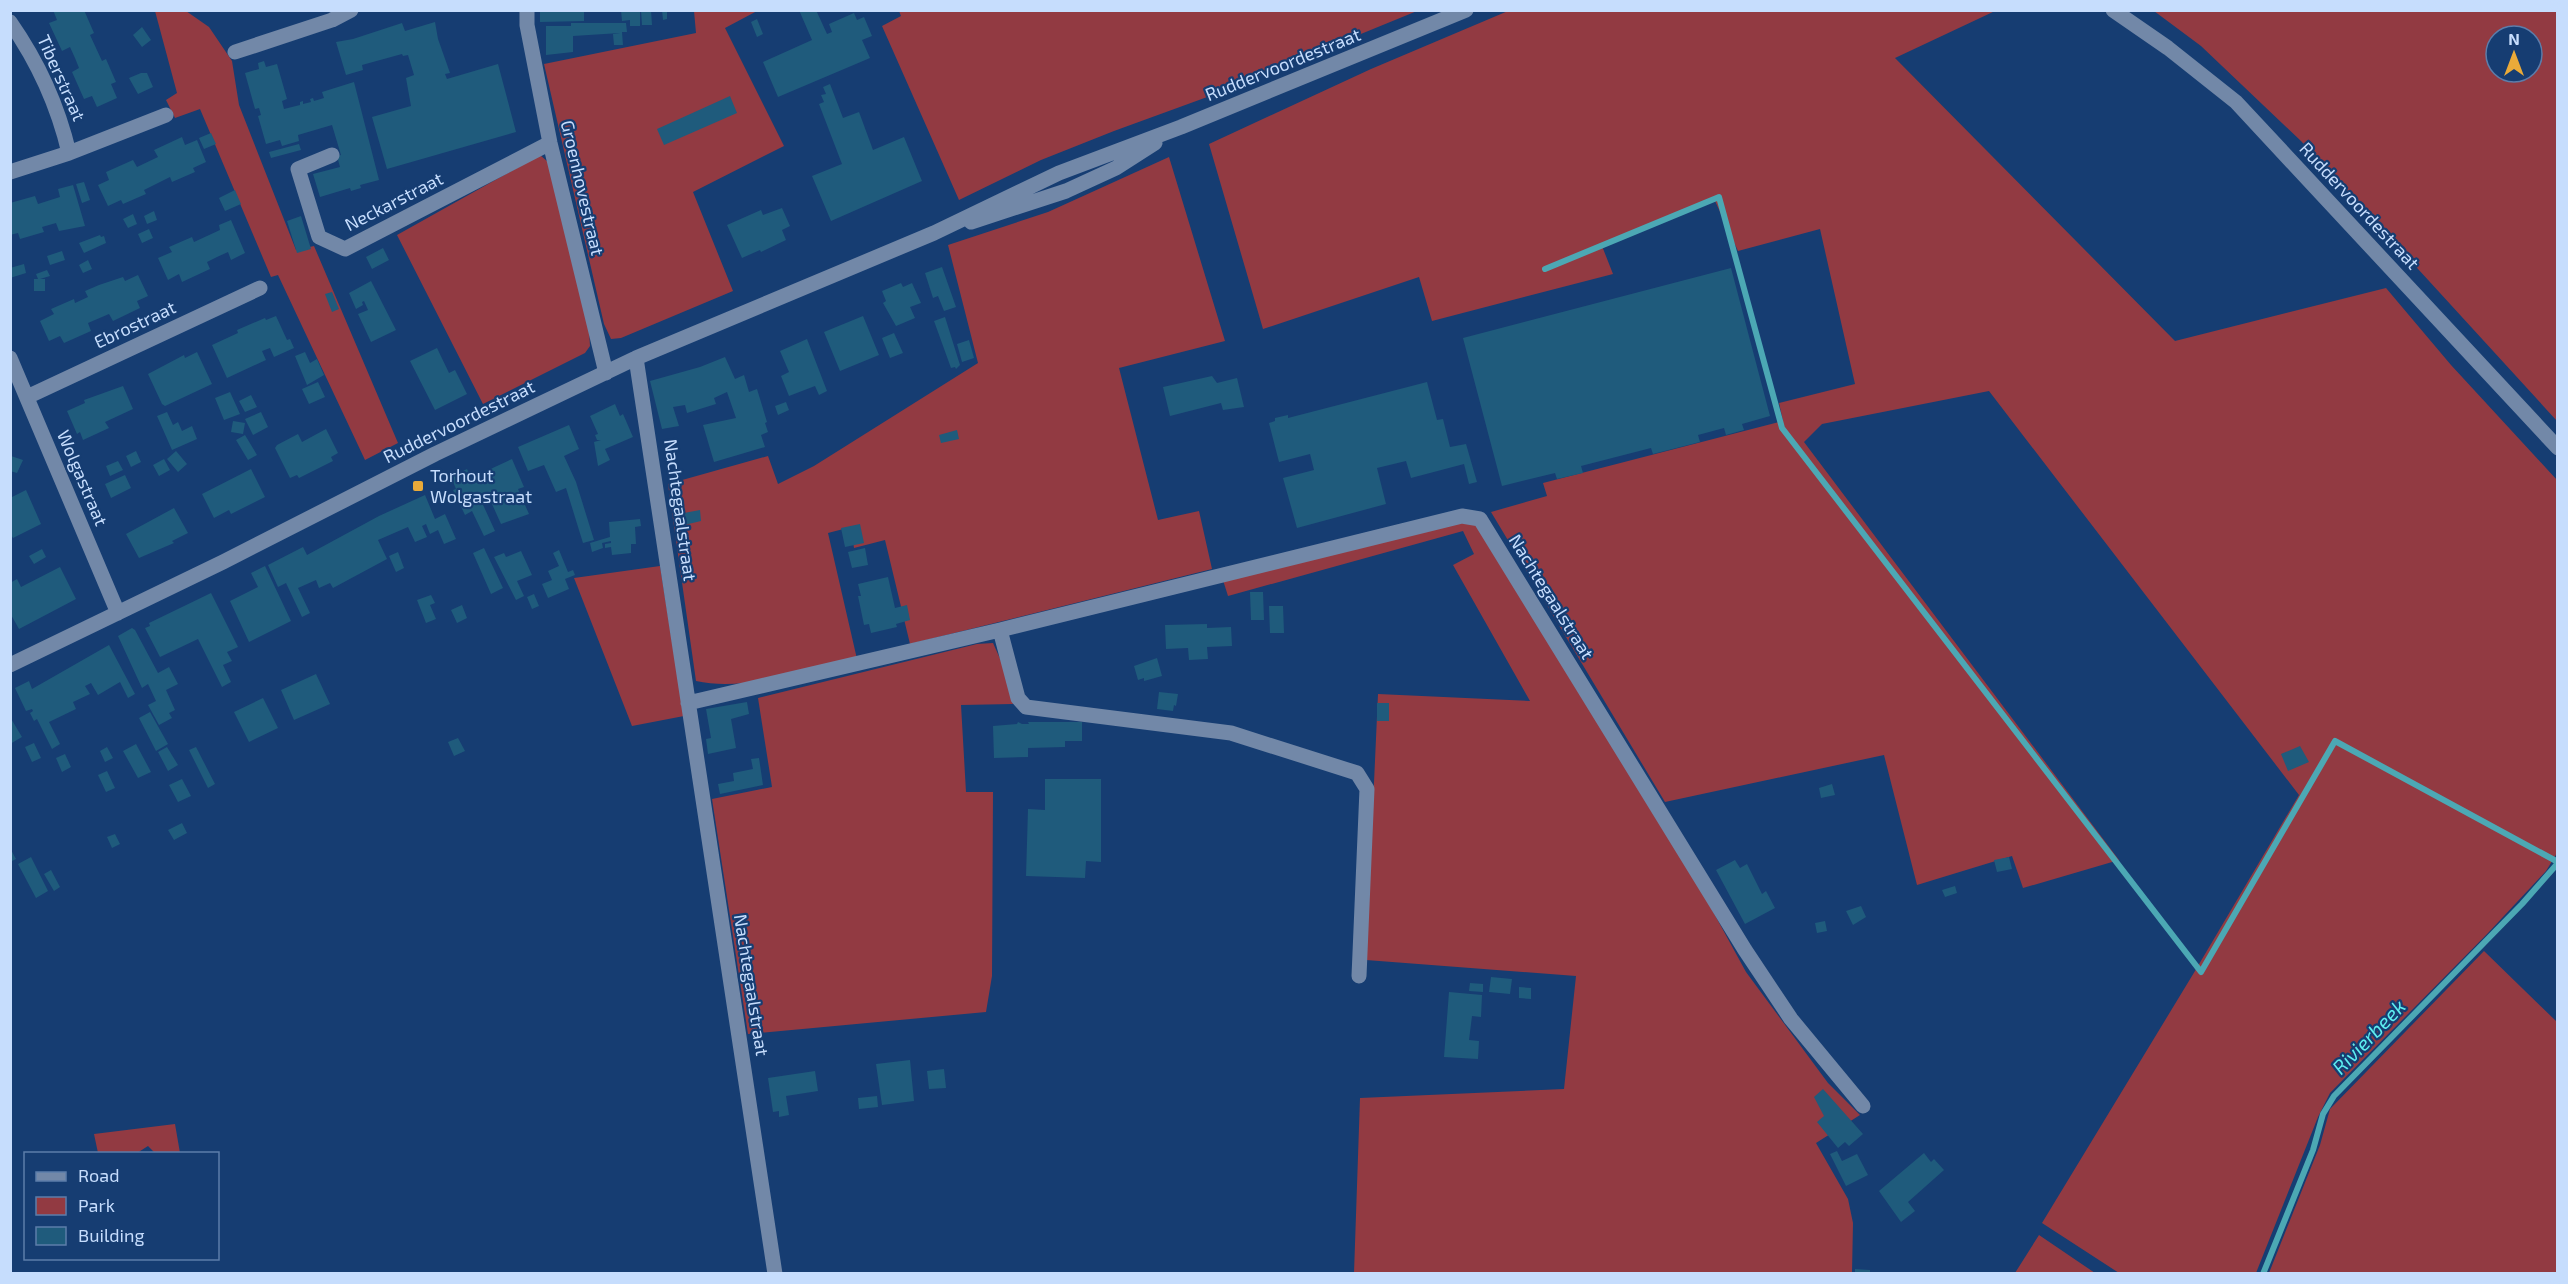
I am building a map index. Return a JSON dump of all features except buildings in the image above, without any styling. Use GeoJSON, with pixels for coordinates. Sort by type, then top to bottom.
{"type":"FeatureCollection","features":[{"type":"Feature","properties":{"kind":"street"},"geometry":{"type":"LineString","coordinates":[[235,52],[332,20],[351,10]]}},
{"type":"Feature","properties":{"kind":"street","name":"Groenhovestraat"},"geometry":{"type":"LineString","coordinates":[[527,10],[527,25],[550,142],[606,374]]}},
{"type":"Feature","properties":{"kind":"street","name":"Ruddervoordestraat"},"geometry":{"type":"LineString","coordinates":[[10,665],[223,562],[435,454],[636,358],[934,233],[1066,191],[1116,168],[1181,127],[1466,10]]}},
{"type":"Feature","properties":{"kind":"street","name":"Ruddervoordestraat"},"geometry":{"type":"LineString","coordinates":[[2113,10],[2168,48],[2236,102],[2558,448]]}},
{"type":"Feature","properties":{"kind":"street","name":"Tiberstraat"},"geometry":{"type":"LineString","coordinates":[[10,22],[25,44],[61,118],[69,153]]}},
{"type":"Feature","properties":{"kind":"street"},"geometry":{"type":"LineString","coordinates":[[10,171],[69,153],[166,115]]}},
{"type":"Feature","properties":{"kind":"street","name":"Neckarstraat"},"geometry":{"type":"LineString","coordinates":[[332,155],[298,169],[319,237],[345,249],[550,142]]}},
{"type":"Feature","properties":{"kind":"street","name":"Ebrostraat"},"geometry":{"type":"LineString","coordinates":[[27,397],[260,288]]}},
{"type":"Feature","properties":{"kind":"street","name":"Wolgastraat"},"geometry":{"type":"LineString","coordinates":[[10,358],[118,613]]}},
{"type":"Feature","properties":{"kind":"street","name":"Nachtegaalstraat"},"geometry":{"type":"LineString","coordinates":[[636,358],[775,1274]]}},
{"type":"Feature","properties":{"kind":"street","name":"Nachtegaalstraat"},"geometry":{"type":"LineString","coordinates":[[688,703],[1000,630],[1462,516],[1480,519],[1752,960],[1791,1019],[1863,1106]]}},
{"type":"Feature","properties":{"kind":"street"},"geometry":{"type":"LineString","coordinates":[[1000,630],[1018,698],[1026,707],[1231,733],[1357,773],[1367,789],[1359,976]]}},
{"type":"Feature","properties":{"kind":"green space"},"geometry":{"type":"Polygon","coordinates":[[[899,10],[1417,11],[1210,96],[1041,160],[959,200],[882,26],[901,16],[899,10]]]}},
{"type":"Feature","properties":{"kind":"green space"},"geometry":{"type":"Polygon","coordinates":[[[155,11],[186,11],[209,27],[232,61],[239,105],[296,250],[314,246],[398,443],[365,460],[278,275],[271,277],[200,109],[175,118],[166,100],[177,93],[155,11]]]}},
{"type":"Feature","properties":{"kind":"green space"},"geometry":{"type":"Polygon","coordinates":[[[694,11],[757,11],[725,28],[784,146],[693,192],[733,291],[621,338],[611,339],[604,324],[544,64],[696,33],[694,11]]]}},
{"type":"Feature","properties":{"kind":"green space"},"geometry":{"type":"Polygon","coordinates":[[[1508,11],[1995,11],[1895,58],[2175,341],[2386,288],[2451,365],[2557,480],[2557,853],[2546,871],[2488,933],[2330,1093],[2318,1117],[2256,1273],[2119,1273],[2042,1223],[2299,795],[1989,391],[1822,424],[1804,442],[2119,860],[2023,888],[2012,856],[1917,885],[1884,755],[1665,802],[1491,512],[1547,496],[1543,483],[1783,421],[1779,403],[1855,384],[1820,229],[1738,251],[1715,201],[1602,246],[1613,274],[1432,321],[1419,277],[1263,329],[1209,144],[1371,69],[1508,11]]]}},
{"type":"Feature","properties":{"kind":"green space"},"geometry":{"type":"Polygon","coordinates":[[[2154,11],[2557,11],[2557,421],[2301,141],[2201,46],[2154,11]]]}},
{"type":"Feature","properties":{"kind":"green space"},"geometry":{"type":"Polygon","coordinates":[[[540,155],[548,162],[589,330],[590,346],[585,353],[483,404],[397,235],[540,155]]]}},
{"type":"Feature","properties":{"kind":"green space"},"geometry":{"type":"Polygon","coordinates":[[[1169,157],[1225,341],[1119,368],[1158,520],[1199,511],[1212,569],[910,644],[885,540],[854,548],[851,527],[828,533],[857,659],[755,682],[715,684],[696,681],[668,484],[768,456],[778,484],[814,466],[978,363],[948,245],[1048,212],[1169,157]]]}},
{"type":"Feature","properties":{"kind":"green space"},"geometry":{"type":"Polygon","coordinates":[[[1469,514],[1699,886],[1746,972],[1828,1083],[1860,1115],[1816,1143],[1848,1199],[1853,1223],[1852,1273],[1354,1273],[1360,1098],[1564,1089],[1576,976],[1366,960],[1378,694],[1530,701],[1453,565],[1474,554],[1463,531],[1228,596],[1222,577],[1469,514]]]}},
{"type":"Feature","properties":{"kind":"green space"},"geometry":{"type":"Polygon","coordinates":[[[660,566],[684,716],[632,726],[574,578],[660,566]]]}},
{"type":"Feature","properties":{"kind":"green space"},"geometry":{"type":"Polygon","coordinates":[[[993,643],[1002,663],[1013,704],[961,705],[966,792],[993,792],[992,976],[986,1012],[748,1034],[712,799],[772,787],[758,698],[977,644],[993,643]]]}},
{"type":"Feature","properties":{"kind":"green space"},"geometry":{"type":"Polygon","coordinates":[[[2484,951],[2557,1022],[2557,1273],[2269,1273],[2320,1145],[2330,1109],[2484,951]]]}},
{"type":"Feature","properties":{"kind":"green space"},"geometry":{"type":"Polygon","coordinates":[[[175,1124],[180,1152],[154,1152],[148,1146],[139,1152],[98,1152],[94,1134],[175,1124]]]}},
{"type":"Feature","properties":{"kind":"green space"},"geometry":{"type":"Polygon","coordinates":[[[2039,1235],[2095,1273],[2015,1273],[2039,1235]]]}},
{"type":"Feature","properties":{"kind":"waterway"},"geometry":{"type":"LineString","coordinates":[[1545,269],[1719,197],[1782,428],[2201,972],[2335,741],[2558,862]]}},
{"type":"Feature","properties":{"kind":"waterway","name":"Rivierbeek"},"geometry":{"type":"LineString","coordinates":[[2263,1274],[2313,1150],[2323,1114],[2334,1096],[2522,904],[2558,863]]}},
{"type":"Feature","properties":{"kind":"place","name":"Torhout Wolgastraat"},"geometry":{"type":"Point","coordinates":[418,486]}}]}
